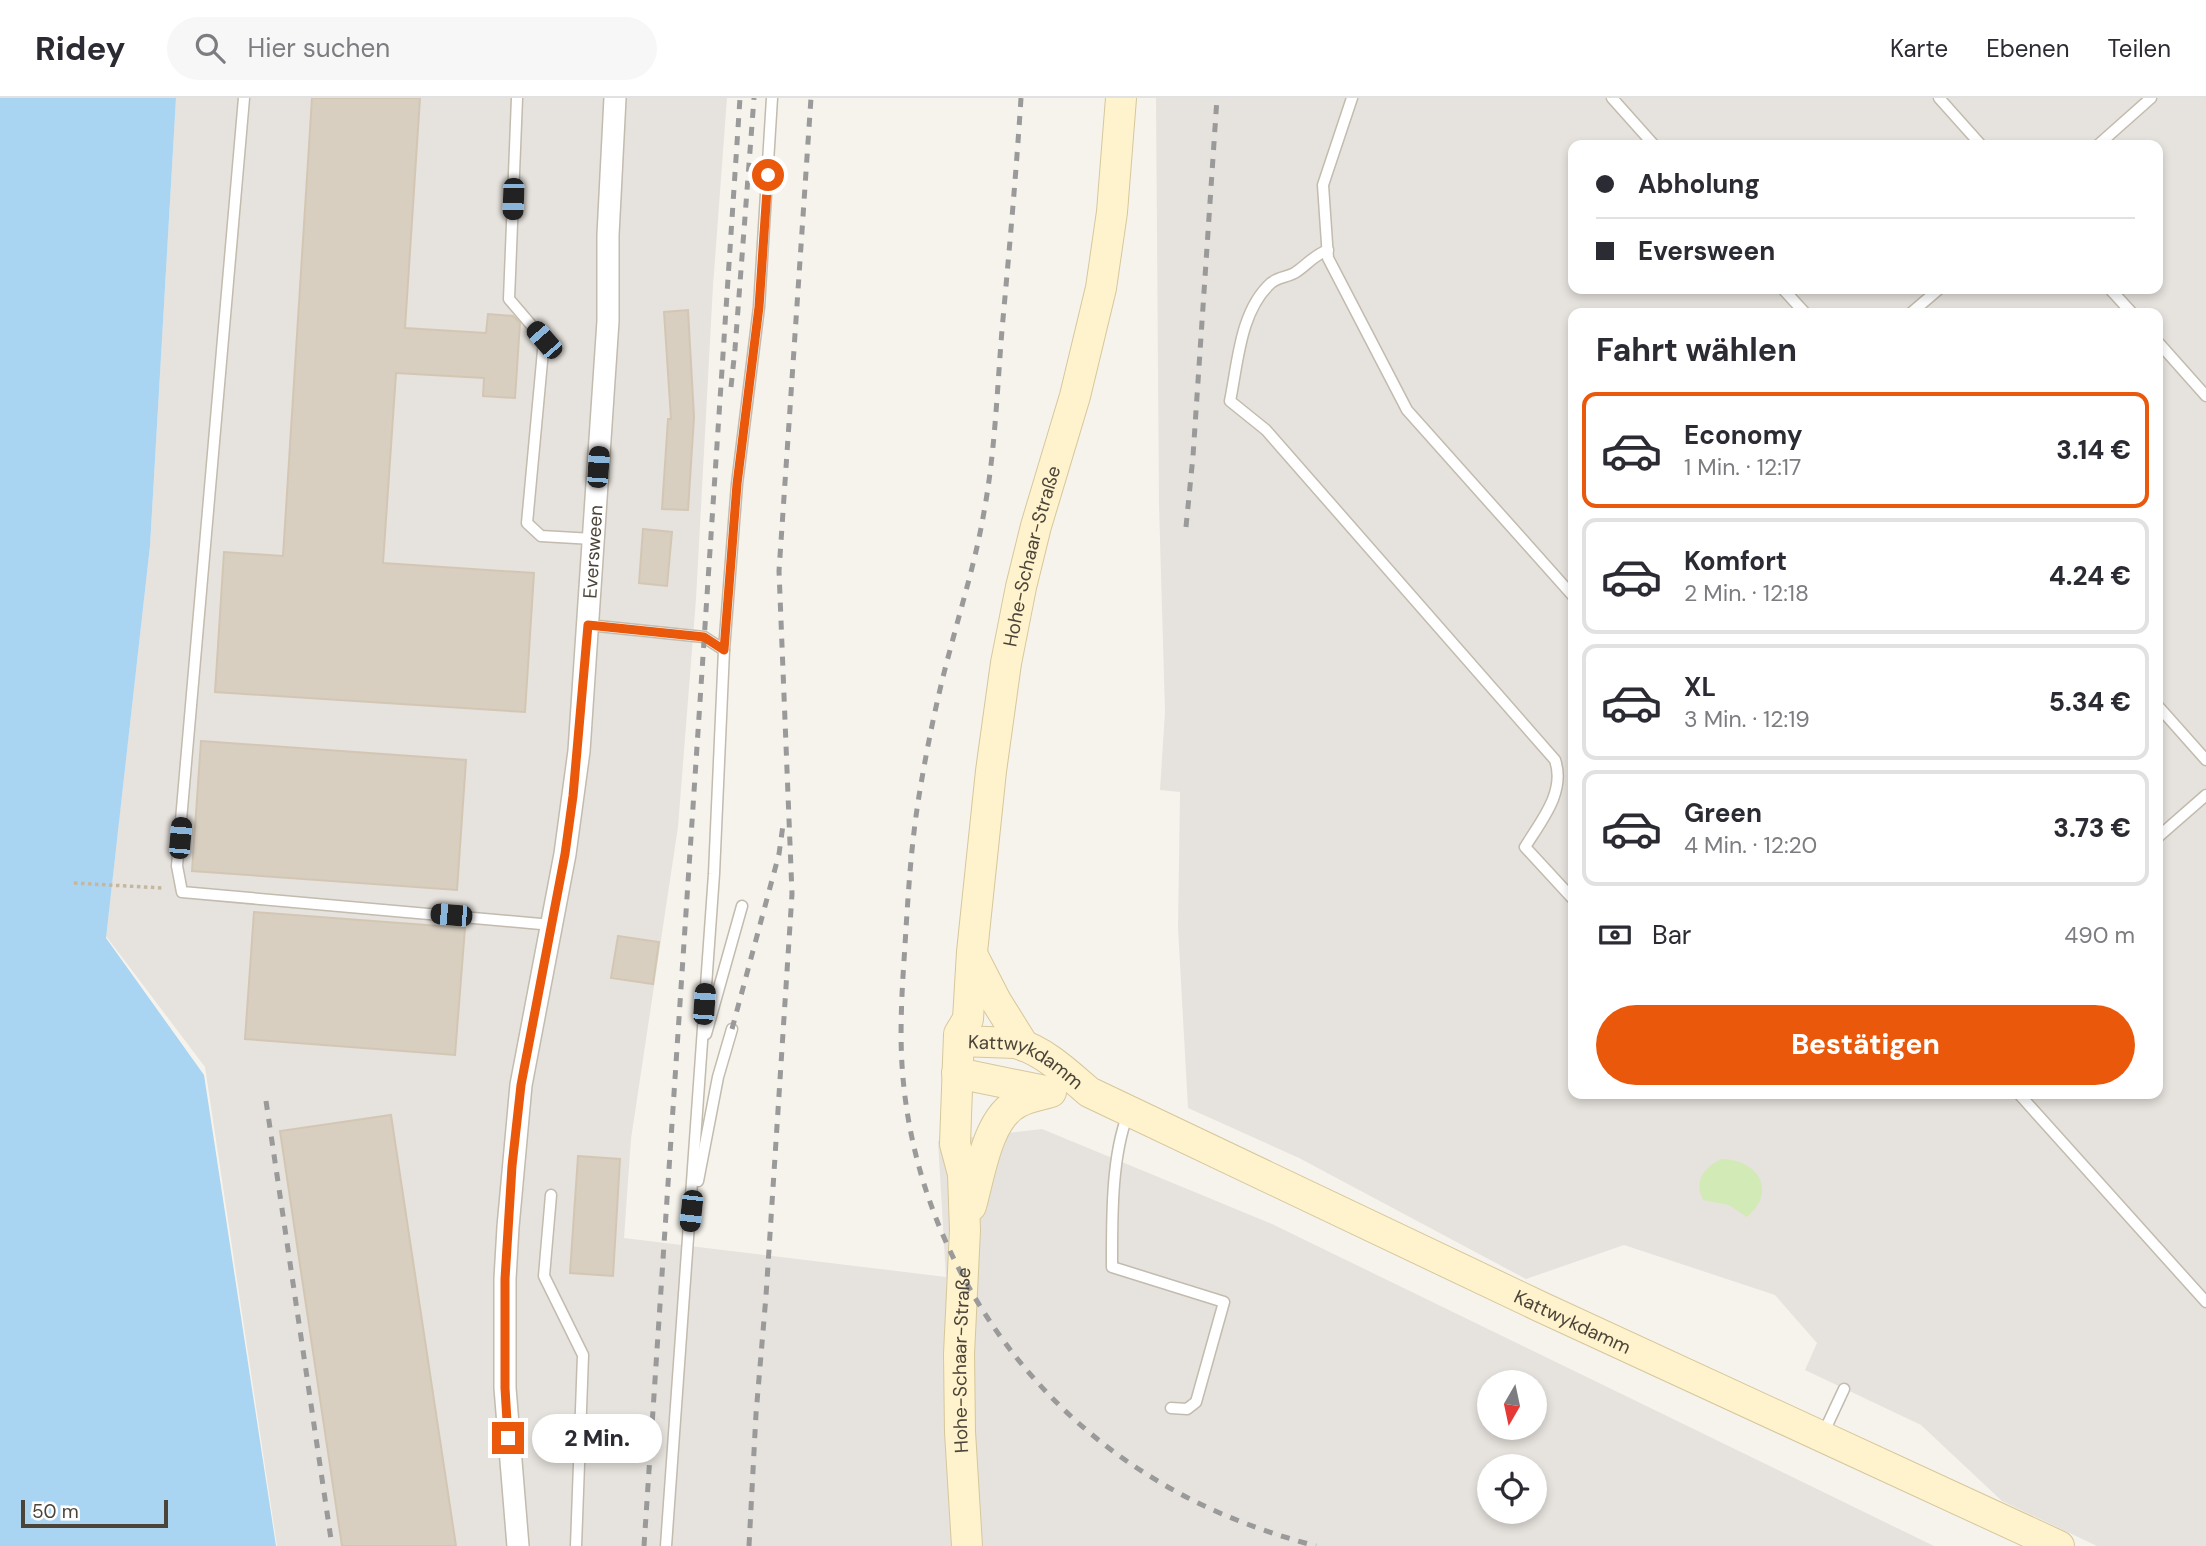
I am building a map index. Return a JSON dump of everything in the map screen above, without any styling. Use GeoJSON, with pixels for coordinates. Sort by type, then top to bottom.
{"type":"FeatureCollection","features":[{"type":"Feature","properties":{"kind":"main road","name":"Hohe-Schaar-Straße"},"geometry":{"type":"LineString","coordinates":[[967,1546],[960,1432],[959,1354],[965,1230],[963,1174],[955,1144],[966,1074],[972,952],[991,771],[1006,663],[1021,587],[1036,526],[1075,396],[1101,288],[1112,212],[1121,98]]}},
{"type":"Feature","properties":{"kind":"main road"},"geometry":{"type":"LineString","coordinates":[[972,952],[996,1001],[1024,1045]]}},
{"type":"Feature","properties":{"kind":"main road","name":"Kattwykdamm"},"geometry":{"type":"LineString","coordinates":[[968,1034],[1024,1045],[1048,1059],[1089,1092],[2048,1544]]}},
{"type":"Feature","properties":{"kind":"main road","name":"Kattwykdamm"},"geometry":{"type":"LineString","coordinates":[[966,1074],[1051,1092],[1089,1092]]}},
{"type":"Feature","properties":{"kind":"main road"},"geometry":{"type":"LineString","coordinates":[[965,1230],[989,1140],[999,1119],[1020,1101],[1051,1092]]}},
{"type":"Feature","properties":{"kind":"street","name":"Eversween"},"geometry":{"type":"LineString","coordinates":[[518,1546],[505,1388],[506,1266],[512,1166],[521,1085],[552,925],[573,796],[588,625],[608,321],[608,235],[615,98]]}},
{"type":"Feature","properties":{"kind":"lane"},"geometry":{"type":"LineString","coordinates":[[244,98],[177,866],[182,891],[552,925]]}},
{"type":"Feature","properties":{"kind":"lane"},"geometry":{"type":"LineString","coordinates":[[517,98],[509,299],[544,340],[527,523],[541,536],[593,539]]}},
{"type":"Feature","properties":{"kind":"lane"},"geometry":{"type":"LineString","coordinates":[[666,1546],[714,874],[724,650],[737,484],[759,307],[772,98]]}},
{"type":"Feature","properties":{"kind":"lane"},"geometry":{"type":"LineString","coordinates":[[1352,98],[1322,185],[1328,258],[1407,410],[1568,590]]}},
{"type":"Feature","properties":{"kind":"lane"},"geometry":{"type":"LineString","coordinates":[[1612,98],[1650,140]]}},
{"type":"Feature","properties":{"kind":"lane"},"geometry":{"type":"LineString","coordinates":[[1939,98],[1977,140]]}},
{"type":"Feature","properties":{"kind":"lane"},"geometry":{"type":"LineString","coordinates":[[2104,140],[2151,98]]}},
{"type":"Feature","properties":{"kind":"lane"},"geometry":{"type":"LineString","coordinates":[[1328,250],[1315,256],[1295,272],[1272,283],[1252,308],[1230,401],[1266,430],[1555,761],[1559,771],[1559,786],[1525,847],[1568,894]]}},
{"type":"Feature","properties":{"kind":"lane"},"geometry":{"type":"LineString","coordinates":[[1788,294],[1800,308]]}},
{"type":"Feature","properties":{"kind":"lane"},"geometry":{"type":"LineString","coordinates":[[1917,308],[1932,294]]}},
{"type":"Feature","properties":{"kind":"lane"},"geometry":{"type":"LineString","coordinates":[[2115,294],[2127,308]]}},
{"type":"Feature","properties":{"kind":"lane"},"geometry":{"type":"LineString","coordinates":[[2163,348],[2206,396]]}},
{"type":"Feature","properties":{"kind":"lane"},"geometry":{"type":"LineString","coordinates":[[588,625],[704,637],[724,650]]}},
{"type":"Feature","properties":{"kind":"lane"},"geometry":{"type":"LineString","coordinates":[[2163,712],[2206,760]]}},
{"type":"Feature","properties":{"kind":"lane"},"geometry":{"type":"LineString","coordinates":[[2163,832],[2206,795]]}},
{"type":"Feature","properties":{"kind":"lane"},"geometry":{"type":"LineString","coordinates":[[700,1057],[742,906]]}},
{"type":"Feature","properties":{"kind":"lane"},"geometry":{"type":"LineString","coordinates":[[691,1211],[718,1077],[732,1029]]}},
{"type":"Feature","properties":{"kind":"lane"},"geometry":{"type":"LineString","coordinates":[[2023,1099],[2206,1302]]}},
{"type":"Feature","properties":{"kind":"lane"},"geometry":{"type":"LineString","coordinates":[[1129,1111],[1122,1129],[1117,1168],[1112,1223],[1112,1267],[1224,1302],[1196,1402],[1187,1409],[1171,1408]]}},
{"type":"Feature","properties":{"kind":"lane"},"geometry":{"type":"LineString","coordinates":[[551,1195],[544,1276],[583,1355],[576,1546]]}},
{"type":"Feature","properties":{"kind":"lane"},"geometry":{"type":"LineString","coordinates":[[1822,1437],[1844,1390]]}},
{"type":"Feature","properties":{"kind":"path"},"geometry":{"type":"LineString","coordinates":[[74,883],[162,888]]}},
{"type":"Feature","properties":{"kind":"shaded area"},"geometry":{"type":"Polygon","coordinates":[[[176,98],[727,98],[713,286],[696,599],[678,827],[631,1139],[624,1238],[946,1277],[938,1141],[1042,1129],[1272,1224],[1934,1546],[277,1546],[205,1067],[106,936],[150,546],[176,98]]]}},
{"type":"Feature","properties":{"kind":"shaded area"},"geometry":{"type":"Polygon","coordinates":[[[1156,98],[2206,98],[2206,1546],[2097,1546],[2002,1501],[1921,1425],[1805,1370],[1817,1343],[1775,1295],[1624,1245],[1526,1279],[1299,1158],[1188,1108],[1178,928],[1180,792],[1160,790],[1165,712],[1159,505],[1156,98]]]}},
{"type":"Feature","properties":{"kind":"green space"},"geometry":{"type":"Polygon","coordinates":[[[1722,1159],[1745,1165],[1760,1179],[1761,1197],[1747,1217],[1729,1205],[1703,1200],[1700,1193],[1702,1175],[1722,1159]]]}},
{"type":"Feature","properties":{"kind":"water"},"geometry":{"type":"Polygon","coordinates":[[[0,98],[176,98],[150,546],[106,938],[204,1075],[276,1546],[0,1546],[0,98]]]}},
{"type":"Feature","properties":{"kind":"building"},"geometry":{"type":"Polygon","coordinates":[[[312,98],[420,98],[405,328],[486,333],[488,314],[513,316],[520,323],[515,398],[483,396],[484,378],[396,373],[383,563],[534,573],[525,712],[215,692],[224,552],[283,556],[312,98]]]}},
{"type":"Feature","properties":{"kind":"building"},"geometry":{"type":"Polygon","coordinates":[[[688,310],[694,417],[688,510],[662,509],[668,419],[671,419],[664,312],[688,310]]]}},
{"type":"Feature","properties":{"kind":"building"},"geometry":{"type":"Polygon","coordinates":[[[643,529],[672,532],[667,586],[639,583],[643,529]]]}},
{"type":"Feature","properties":{"kind":"building"},"geometry":{"type":"Polygon","coordinates":[[[201,741],[466,760],[457,890],[192,871],[201,741]]]}},
{"type":"Feature","properties":{"kind":"building"},"geometry":{"type":"Polygon","coordinates":[[[254,912],[465,928],[455,1055],[245,1039],[254,912]]]}},
{"type":"Feature","properties":{"kind":"building"},"geometry":{"type":"Polygon","coordinates":[[[618,936],[659,942],[653,984],[611,978],[618,936]]]}},
{"type":"Feature","properties":{"kind":"building"},"geometry":{"type":"Polygon","coordinates":[[[391,1115],[456,1546],[342,1546],[280,1131],[391,1115]]]}},
{"type":"Feature","properties":{"kind":"building"},"geometry":{"type":"Polygon","coordinates":[[[578,1156],[620,1159],[613,1276],[570,1273],[578,1156]]]}},
{"type":"Feature","properties":{"kind":"railway"},"geometry":{"type":"LineString","coordinates":[[644,1546],[740,98]]}},
{"type":"Feature","properties":{"kind":"railway"},"geometry":{"type":"LineString","coordinates":[[731,387],[754,98]]}},
{"type":"Feature","properties":{"kind":"railway"},"geometry":{"type":"LineString","coordinates":[[749,1546],[792,894],[779,571],[811,98]]}},
{"type":"Feature","properties":{"kind":"railway"},"geometry":{"type":"LineString","coordinates":[[1021,98],[988,489],[977,547],[933,723],[912,852],[901,1028],[903,1078],[912,1138],[928,1196],[951,1252],[979,1305],[1014,1354],[1054,1400],[1099,1440],[1168,1487],[1229,1517],[1316,1546]]}},
{"type":"Feature","properties":{"kind":"railway"},"geometry":{"type":"LineString","coordinates":[[1186,527],[1217,98]]}},
{"type":"Feature","properties":{"kind":"railway"},"geometry":{"type":"LineString","coordinates":[[732,1029],[779,854],[783,825]]}},
{"type":"Feature","properties":{"kind":"railway"},"geometry":{"type":"LineString","coordinates":[[266,1101],[332,1546]]}},
{"type":"Feature","properties":{"kind":"route"},"geometry":{"type":"LineString","coordinates":[[508,1438],[505,1279],[512,1166],[521,1085],[565,854],[579,751],[588,625],[704,637],[724,650],[737,484],[759,307],[768,175]]}}]}
